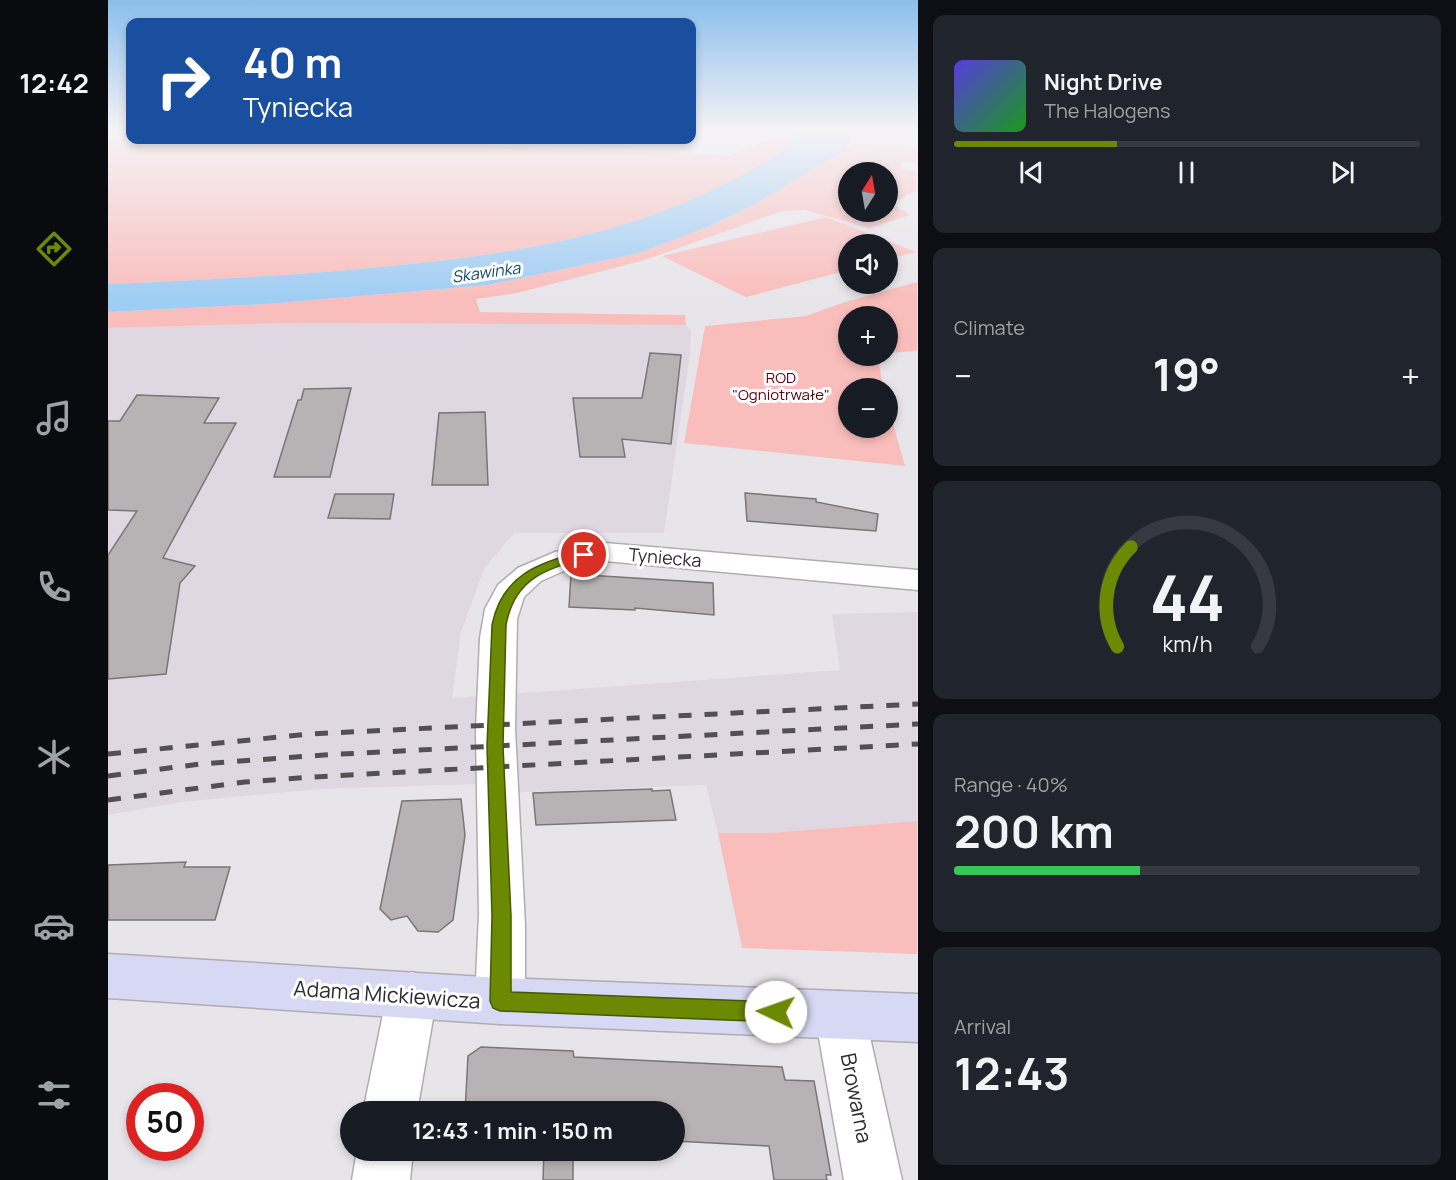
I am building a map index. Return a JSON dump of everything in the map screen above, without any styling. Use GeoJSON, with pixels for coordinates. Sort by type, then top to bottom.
{"type":"FeatureCollection","features":[{"type":"Feature","properties":{"kind":"main road","name":"Adama Mickiewicza"},"geometry":{"type":"LineString","coordinates":[[108,976],[500,1001],[918,1018]]}},
{"type":"Feature","properties":{"kind":"street","name":"Tyniecka"},"geometry":{"type":"LineString","coordinates":[[500,1001],[502,916],[495,708],[499,625],[503,606],[518,583],[548,565],[566,558],[604,552],[918,580]]}},
{"type":"Feature","properties":{"kind":"street"},"geometry":{"type":"LineString","coordinates":[[392,1101],[412,995]]}},
{"type":"Feature","properties":{"kind":"street","name":"Browarna"},"geometry":{"type":"LineString","coordinates":[[840,1015],[873,1180]]}},
{"type":"Feature","properties":{"kind":"street"},"geometry":{"type":"LineString","coordinates":[[381,1180],[384,1161]]}},
{"type":"Feature","properties":{"kind":"shaded area"},"geometry":{"type":"Polygon","coordinates":[[[296,323],[686,325],[691,330],[690,354],[664,533],[514,533],[484,569],[461,632],[452,698],[840,670],[832,614],[917,612],[917,821],[770,833],[718,833],[706,785],[477,794],[477,784],[321,789],[181,802],[108,815],[108,328],[296,323]]]}},
{"type":"Feature","properties":{"kind":"green space"},"geometry":{"type":"Polygon","coordinates":[[[108,187],[717,187],[646,217],[603,230],[515,250],[380,267],[108,284],[108,187]]]}},
{"type":"Feature","properties":{"kind":"green space"},"geometry":{"type":"Polygon","coordinates":[[[782,187],[838,187],[838,219],[805,210],[782,211],[645,260],[517,293],[476,299],[480,312],[685,315],[686,325],[296,323],[108,328],[108,312],[267,304],[488,285],[639,253],[710,226],[755,204],[782,187]]]}},
{"type":"Feature","properties":{"kind":"green space"},"geometry":{"type":"Polygon","coordinates":[[[898,187],[916,187],[916,191],[898,200],[898,187]]]}},
{"type":"Feature","properties":{"kind":"green space"},"geometry":{"type":"Polygon","coordinates":[[[898,207],[910,215],[898,219],[898,207]]]}},
{"type":"Feature","properties":{"kind":"green space"},"geometry":{"type":"Polygon","coordinates":[[[826,217],[870,234],[838,234],[838,273],[746,297],[662,256],[826,217]]]}},
{"type":"Feature","properties":{"kind":"green space"},"geometry":{"type":"Polygon","coordinates":[[[848,222],[888,222],[869,228],[848,222]]]}},
{"type":"Feature","properties":{"kind":"green space"},"geometry":{"type":"Polygon","coordinates":[[[898,245],[916,252],[898,256],[898,245]]]}},
{"type":"Feature","properties":{"kind":"green space","name":"ROD \"Ogniotrwałe\""},"geometry":{"type":"Polygon","coordinates":[[[917,282],[917,351],[898,352],[898,306],[838,306],[838,366],[880,366],[881,378],[838,378],[838,438],[897,438],[905,466],[684,443],[705,326],[806,316],[874,294],[898,294],[898,287],[917,282]]]}},
{"type":"Feature","properties":{"kind":"green space"},"geometry":{"type":"Polygon","coordinates":[[[917,821],[917,954],[742,948],[718,833],[770,833],[917,821]]]}},
{"type":"Feature","properties":{"kind":"water","name":"Skawinka"},"geometry":{"type":"Polygon","coordinates":[[[717,187],[783,187],[710,226],[639,253],[488,285],[267,304],[108,312],[108,284],[346,270],[470,257],[515,250],[603,230],[688,201],[717,187]]]}},
{"type":"Feature","properties":{"kind":"building"},"geometry":{"type":"Polygon","coordinates":[[[650,353],[681,355],[671,444],[622,439],[625,457],[580,457],[573,398],[642,398],[650,353]]]}},
{"type":"Feature","properties":{"kind":"building"},"geometry":{"type":"Polygon","coordinates":[[[351,388],[330,477],[274,477],[298,400],[301,400],[304,389],[351,388]]]}},
{"type":"Feature","properties":{"kind":"building"},"geometry":{"type":"Polygon","coordinates":[[[137,395],[219,398],[204,423],[236,423],[163,558],[195,566],[180,583],[166,674],[108,679],[108,555],[137,511],[108,510],[108,421],[120,421],[137,395]]]}},
{"type":"Feature","properties":{"kind":"building"},"geometry":{"type":"Polygon","coordinates":[[[485,412],[488,485],[432,485],[439,413],[485,412]]]}},
{"type":"Feature","properties":{"kind":"building"},"geometry":{"type":"Polygon","coordinates":[[[745,493],[816,499],[816,502],[878,514],[876,531],[747,521],[745,493]]]}},
{"type":"Feature","properties":{"kind":"building"},"geometry":{"type":"Polygon","coordinates":[[[335,494],[394,494],[390,519],[328,518],[335,494]]]}},
{"type":"Feature","properties":{"kind":"building"},"geometry":{"type":"Polygon","coordinates":[[[571,574],[713,583],[714,615],[635,608],[635,610],[569,607],[571,574]]]}},
{"type":"Feature","properties":{"kind":"building"},"geometry":{"type":"Polygon","coordinates":[[[652,789],[652,791],[670,790],[676,820],[536,825],[533,793],[652,789]]]}},
{"type":"Feature","properties":{"kind":"building"},"geometry":{"type":"Polygon","coordinates":[[[461,799],[465,835],[453,920],[438,932],[418,931],[407,916],[391,920],[380,909],[402,801],[461,799]]]}},
{"type":"Feature","properties":{"kind":"building"},"geometry":{"type":"Polygon","coordinates":[[[186,862],[184,867],[230,867],[215,920],[108,920],[108,865],[186,862]]]}},
{"type":"Feature","properties":{"kind":"building"},"geometry":{"type":"Polygon","coordinates":[[[481,1047],[573,1051],[574,1057],[782,1067],[785,1080],[814,1081],[831,1175],[826,1175],[827,1180],[774,1180],[769,1146],[685,1142],[685,1101],[466,1101],[468,1056],[481,1047]]]}},
{"type":"Feature","properties":{"kind":"building"},"geometry":{"type":"Polygon","coordinates":[[[544,1161],[573,1161],[573,1180],[543,1180],[544,1161]]]}},
{"type":"Feature","properties":{"kind":"railway"},"geometry":{"type":"LineString","coordinates":[[108,754],[310,734],[918,704]]}},
{"type":"Feature","properties":{"kind":"railway"},"geometry":{"type":"LineString","coordinates":[[108,776],[200,764],[324,755],[918,724]]}},
{"type":"Feature","properties":{"kind":"railway"},"geometry":{"type":"LineString","coordinates":[[108,800],[245,782],[313,777],[918,744]]}},
{"type":"Feature","properties":{"kind":"route"},"geometry":{"type":"LineString","coordinates":[[584,555],[566,558],[548,565],[518,583],[503,606],[499,625],[495,746],[502,916],[500,1001],[776,1012]]}}]}
